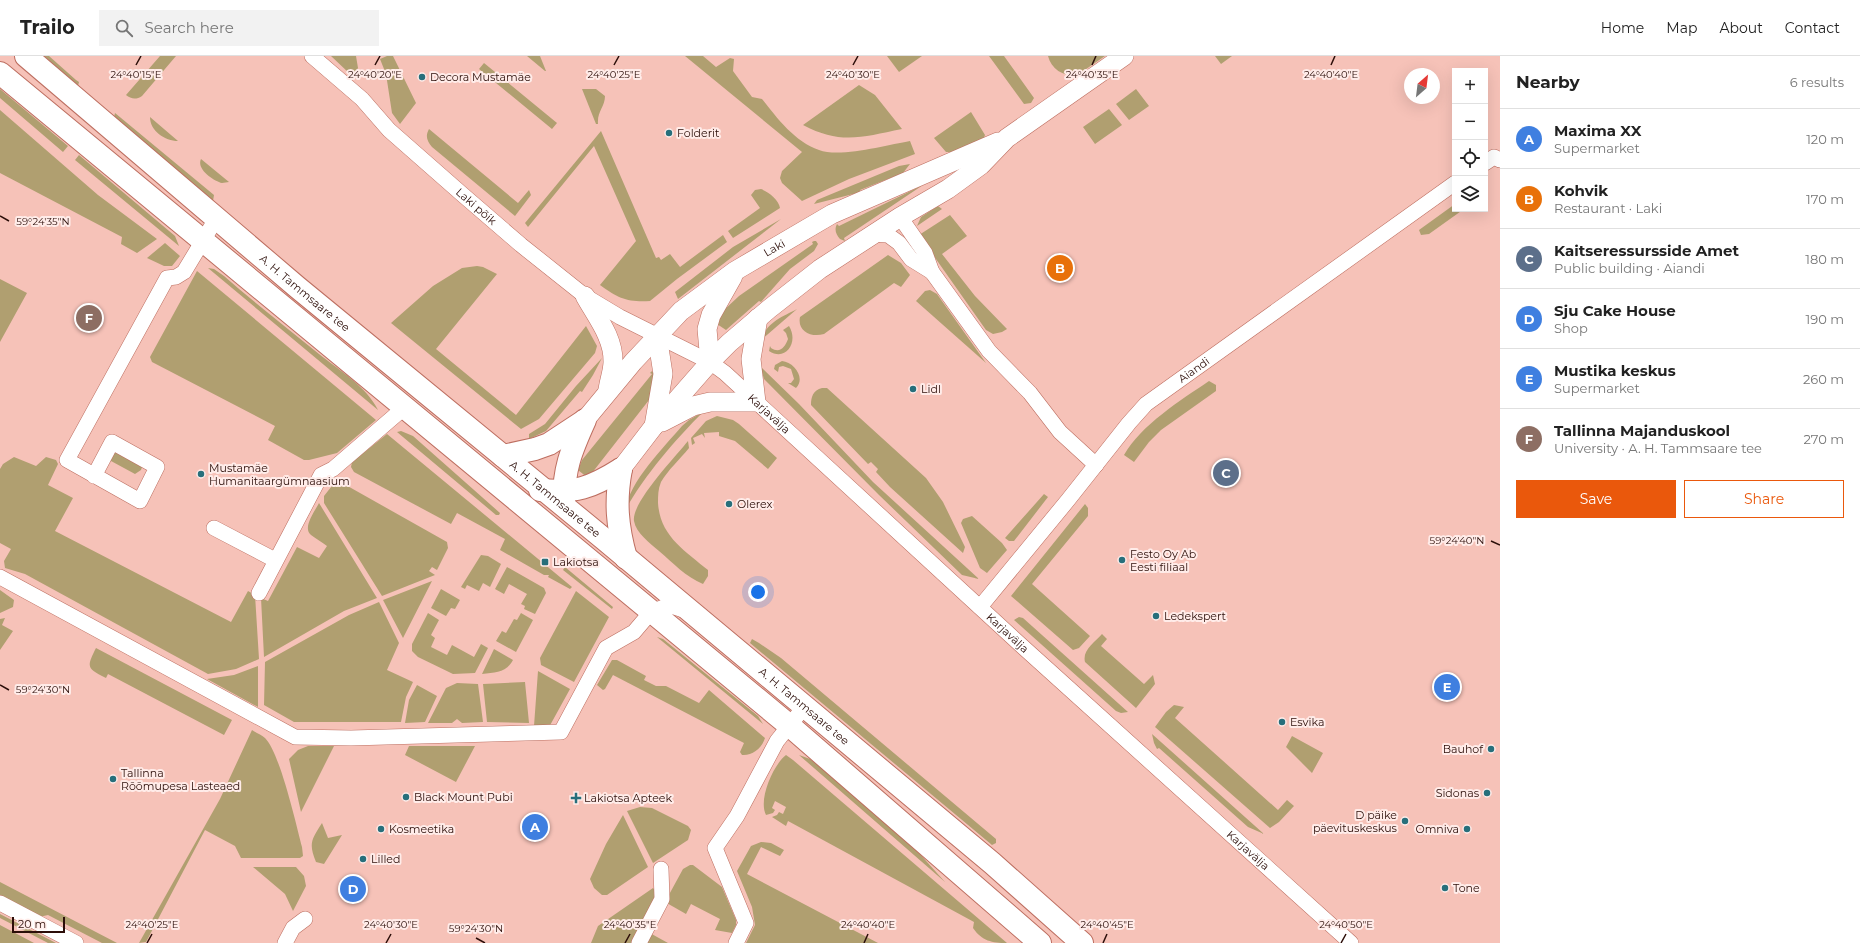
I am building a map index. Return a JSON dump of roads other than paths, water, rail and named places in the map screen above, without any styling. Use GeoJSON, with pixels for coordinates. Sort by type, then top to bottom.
{"type":"FeatureCollection","features":[{"type":"Feature","properties":{"kind":"main road","name":"A. H. Tammsaare tee"},"geometry":{"type":"LineString","coordinates":[[26,56],[216,219],[503,456],[557,496],[626,558],[692,614],[805,706],[992,863],[1082,943]]}},
{"type":"Feature","properties":{"kind":"main road"},"geometry":{"type":"LineString","coordinates":[[0,73],[203,242],[405,407],[473,466],[790,726],[1040,943]]}},
{"type":"Feature","properties":{"kind":"main road"},"geometry":{"type":"LineString","coordinates":[[503,456],[535,449],[549,444],[585,420]]}},
{"type":"Feature","properties":{"kind":"main road"},"geometry":{"type":"LineString","coordinates":[[568,543],[557,496],[585,420]]}},
{"type":"Feature","properties":{"kind":"main road"},"geometry":{"type":"LineString","coordinates":[[473,466],[521,488],[557,496],[590,486],[604,480],[621,469]]}},
{"type":"Feature","properties":{"kind":"main road"},"geometry":{"type":"LineString","coordinates":[[621,469],[618,487],[617,511],[619,533],[626,558]]}},
{"type":"Feature","properties":{"kind":"street","name":"Laki põik"},"geometry":{"type":"LineString","coordinates":[[312,56],[362,99],[389,130],[521,245],[585,296],[620,317],[657,335]]}},
{"type":"Feature","properties":{"kind":"street","name":"Laki"},"geometry":{"type":"LineString","coordinates":[[585,420],[607,392],[657,335],[691,302],[735,271],[832,214],[1007,138],[1124,56]]}},
{"type":"Feature","properties":{"kind":"street","name":"Laki"},"geometry":{"type":"LineString","coordinates":[[621,469],[654,426],[710,362],[758,318],[820,268],[872,234],[948,189],[982,165],[1007,138]]}},
{"type":"Feature","properties":{"kind":"street"},"geometry":{"type":"LineString","coordinates":[[1488,160],[1494,156],[1500,160]]}},
{"type":"Feature","properties":{"kind":"street","name":"Aiandi"},"geometry":{"type":"LineString","coordinates":[[980,607],[1146,404],[1452,185]]}},
{"type":"Feature","properties":{"kind":"street"},"geometry":{"type":"LineString","coordinates":[[900,217],[925,253],[932,272],[992,355],[1030,393],[1060,432],[1096,465]]}},
{"type":"Feature","properties":{"kind":"street"},"geometry":{"type":"LineString","coordinates":[[94,476],[67,460],[167,278],[176,277],[184,272],[216,219]]}},
{"type":"Feature","properties":{"kind":"street"},"geometry":{"type":"LineString","coordinates":[[872,234],[888,235],[899,243],[911,259],[932,272]]}},
{"type":"Feature","properties":{"kind":"street"},"geometry":{"type":"LineString","coordinates":[[710,362],[707,329],[711,315],[735,271]]}},
{"type":"Feature","properties":{"kind":"street"},"geometry":{"type":"LineString","coordinates":[[585,296],[607,334],[610,344],[613,361],[607,392]]}},
{"type":"Feature","properties":{"kind":"street"},"geometry":{"type":"LineString","coordinates":[[654,426],[693,406],[710,402],[756,402],[751,359],[758,318]]}},
{"type":"Feature","properties":{"kind":"street"},"geometry":{"type":"LineString","coordinates":[[654,426],[663,374],[657,335]]}},
{"type":"Feature","properties":{"kind":"street","name":"Karjavälja"},"geometry":{"type":"LineString","coordinates":[[657,335],[710,362],[756,402],[1351,943]]}},
{"type":"Feature","properties":{"kind":"street"},"geometry":{"type":"LineString","coordinates":[[258,593],[321,475],[333,469],[405,407]]}},
{"type":"Feature","properties":{"kind":"street"},"geometry":{"type":"LineString","coordinates":[[214,528],[276,560]]}},
{"type":"Feature","properties":{"kind":"street"},"geometry":{"type":"LineString","coordinates":[[0,577],[295,737],[357,738],[561,732],[606,648],[634,632],[651,612],[664,606],[674,607],[692,614]]}},
{"type":"Feature","properties":{"kind":"street"},"geometry":{"type":"LineString","coordinates":[[736,943],[746,923],[715,848],[737,816],[777,742],[805,706]]}},
{"type":"Feature","properties":{"kind":"street"},"geometry":{"type":"LineString","coordinates":[[639,943],[662,899],[661,869]]}},
{"type":"Feature","properties":{"kind":"street"},"geometry":{"type":"LineString","coordinates":[[0,903],[76,943]]}},
{"type":"Feature","properties":{"kind":"street"},"geometry":{"type":"LineString","coordinates":[[285,943],[292,928],[305,919]]}},
{"type":"Feature","properties":{"kind":"place","name":"Decora Mustamäe"},"geometry":{"type":"Point","coordinates":[422,77]}},
{"type":"Feature","properties":{"kind":"place","name":"Folderit"},"geometry":{"type":"Point","coordinates":[669,133]}},
{"type":"Feature","properties":{"kind":"place","name":"Kohvik"},"geometry":{"type":"Point","coordinates":[1060,268]}},
{"type":"Feature","properties":{"kind":"place","name":"Tallinna Majanduskool"},"geometry":{"type":"Point","coordinates":[89,318]}},
{"type":"Feature","properties":{"kind":"place","name":"Lidl"},"geometry":{"type":"Point","coordinates":[913,389]}},
{"type":"Feature","properties":{"kind":"place","name":"Kaitseressursside Amet"},"geometry":{"type":"Point","coordinates":[1226,473]}},
{"type":"Feature","properties":{"kind":"place","name":"Mustamäe Humanitaargümnaasium"},"geometry":{"type":"Point","coordinates":[201,474]}},
{"type":"Feature","properties":{"kind":"place","name":"Olerex"},"geometry":{"type":"Point","coordinates":[729,504]}},
{"type":"Feature","properties":{"kind":"place","name":"Festo Oy Ab Eesti filiaal"},"geometry":{"type":"Point","coordinates":[1122,560]}},
{"type":"Feature","properties":{"kind":"place","name":"Lakiotsa"},"geometry":{"type":"Point","coordinates":[545,562]}},
{"type":"Feature","properties":{"kind":"place","name":"Ledekspert"},"geometry":{"type":"Point","coordinates":[1156,616]}},
{"type":"Feature","properties":{"kind":"place","name":"Mustika keskus"},"geometry":{"type":"Point","coordinates":[1447,687]}},
{"type":"Feature","properties":{"kind":"place","name":"Esvika"},"geometry":{"type":"Point","coordinates":[1282,722]}},
{"type":"Feature","properties":{"kind":"place","name":"Bauhof"},"geometry":{"type":"Point","coordinates":[1491,749]}},
{"type":"Feature","properties":{"kind":"place","name":"Tallinna Rõõmupesa Lasteaed"},"geometry":{"type":"Point","coordinates":[113,779]}},
{"type":"Feature","properties":{"kind":"place","name":"Sidonas"},"geometry":{"type":"Point","coordinates":[1487,793]}},
{"type":"Feature","properties":{"kind":"place","name":"Black Mount Pubi"},"geometry":{"type":"Point","coordinates":[406,797]}},
{"type":"Feature","properties":{"kind":"place","name":"Lakiotsa Apteek"},"geometry":{"type":"Point","coordinates":[576,798]}},
{"type":"Feature","properties":{"kind":"place","name":"D päike päevituskeskus"},"geometry":{"type":"Point","coordinates":[1405,821]}},
{"type":"Feature","properties":{"kind":"place","name":"Maxima XX"},"geometry":{"type":"Point","coordinates":[535,827]}},
{"type":"Feature","properties":{"kind":"place","name":"Kosmeetika"},"geometry":{"type":"Point","coordinates":[381,829]}},
{"type":"Feature","properties":{"kind":"place","name":"Omniva"},"geometry":{"type":"Point","coordinates":[1467,829]}},
{"type":"Feature","properties":{"kind":"place","name":"Lilled"},"geometry":{"type":"Point","coordinates":[363,859]}},
{"type":"Feature","properties":{"kind":"place","name":"Tone"},"geometry":{"type":"Point","coordinates":[1445,888]}},
{"type":"Feature","properties":{"kind":"place","name":"Sju Cake House"},"geometry":{"type":"Point","coordinates":[353,889]}}]}
